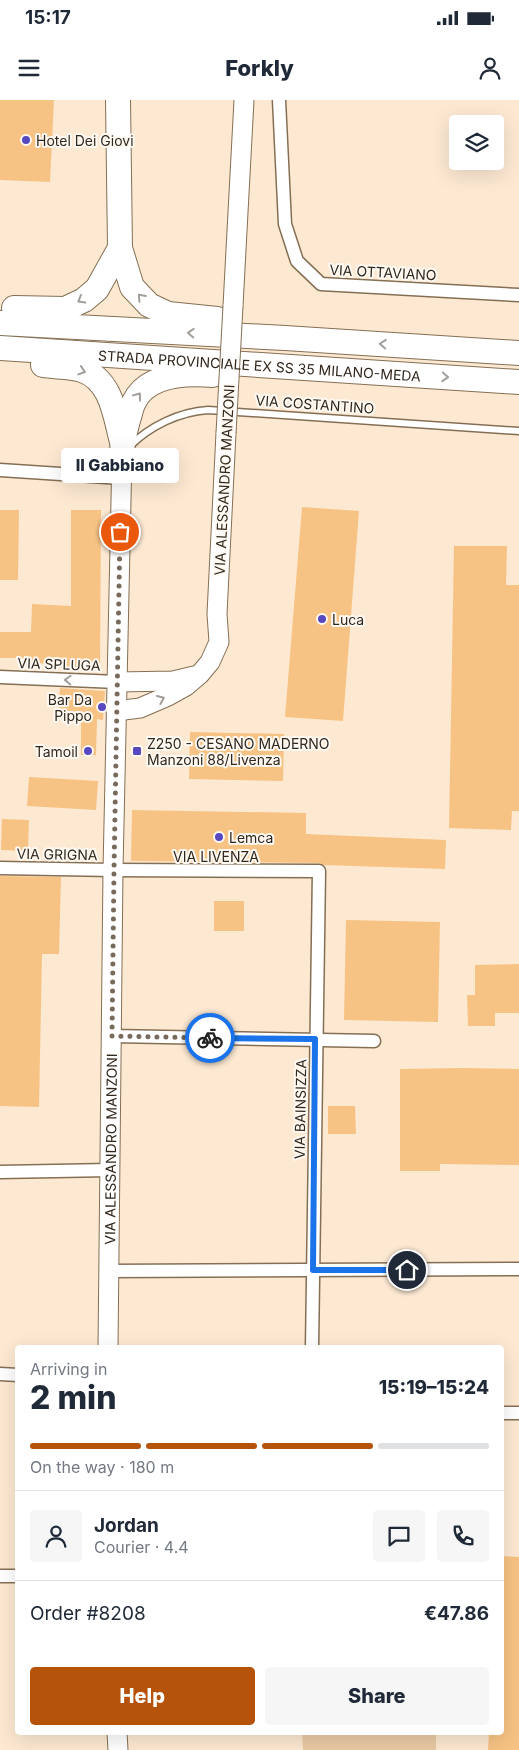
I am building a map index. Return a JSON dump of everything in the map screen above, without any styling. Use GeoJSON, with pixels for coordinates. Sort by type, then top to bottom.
{"type":"FeatureCollection","features":[{"type":"Feature","properties":{"kind":"highway"},"geometry":{"type":"LineString","coordinates":[[118,100],[120,248],[132,288],[149,306],[168,314],[264,324],[285,338]]}},
{"type":"Feature","properties":{"kind":"highway"},"geometry":{"type":"LineString","coordinates":[[0,308],[65,309],[84,300],[97,289],[120,248]]}},
{"type":"Feature","properties":{"kind":"highway","name":"STRADA PROVINCIALE EX SS 35 MILANO-MEDA"},"geometry":{"type":"LineString","coordinates":[[0,323],[519,353]]}},
{"type":"Feature","properties":{"kind":"highway","name":"STRADA PROVINCIALE EX SS 35 MILANO-MEDA"},"geometry":{"type":"LineString","coordinates":[[0,348],[519,382]]}},
{"type":"Feature","properties":{"kind":"highway"},"geometry":{"type":"LineString","coordinates":[[0,357],[11,362],[81,370],[96,378],[110,398],[122,448]]}},
{"type":"Feature","properties":{"kind":"highway"},"geometry":{"type":"LineString","coordinates":[[122,448],[134,401],[146,386],[158,380],[203,374],[274,380],[310,367]]}},
{"type":"Feature","properties":{"kind":"main road","name":"VIA ALESSANDRO MANZONI"},"geometry":{"type":"LineString","coordinates":[[116,711],[140,708],[186,686],[210,662],[219,642],[216,614],[244,100]]}},
{"type":"Feature","properties":{"kind":"main road","name":"VIA ALESSANDRO MANZONI"},"geometry":{"type":"LineString","coordinates":[[108,1345],[116,711],[122,448]]}},
{"type":"Feature","properties":{"kind":"main road"},"geometry":{"type":"LineString","coordinates":[[117,682],[172,681],[200,674]]}},
{"type":"Feature","properties":{"kind":"main road"},"geometry":{"type":"LineString","coordinates":[[117,1735],[118,1750]]}},
{"type":"Feature","properties":{"kind":"street","name":"VIA OTTAVIANO"},"geometry":{"type":"LineString","coordinates":[[279,100],[285,224],[297,262],[321,284],[519,295]]}},
{"type":"Feature","properties":{"kind":"street"},"geometry":{"type":"LineString","coordinates":[[0,470],[122,478]]}},
{"type":"Feature","properties":{"kind":"street","name":"VIA SPLUGA"},"geometry":{"type":"LineString","coordinates":[[0,677],[117,682]]}},
{"type":"Feature","properties":{"kind":"street","name":"VIA GRIGNA"},"geometry":{"type":"LineString","coordinates":[[0,868],[114,870]]}},
{"type":"Feature","properties":{"kind":"street","name":"VIA LIVENZA"},"geometry":{"type":"LineString","coordinates":[[114,870],[319,871]]}},
{"type":"Feature","properties":{"kind":"street","name":"VIA BAINSIZZA"},"geometry":{"type":"LineString","coordinates":[[312,1345],[315,1039],[319,871]]}},
{"type":"Feature","properties":{"kind":"street"},"geometry":{"type":"LineString","coordinates":[[112,1036],[374,1041]]}},
{"type":"Feature","properties":{"kind":"street"},"geometry":{"type":"LineString","coordinates":[[0,1172],[110,1170]]}},
{"type":"Feature","properties":{"kind":"street"},"geometry":{"type":"LineString","coordinates":[[110,1271],[519,1269]]}},
{"type":"Feature","properties":{"kind":"street"},"geometry":{"type":"LineString","coordinates":[[0,1374],[15,1375]]}},
{"type":"Feature","properties":{"kind":"street"},"geometry":{"type":"LineString","coordinates":[[504,1413],[519,1413]]}},
{"type":"Feature","properties":{"kind":"street"},"geometry":{"type":"LineString","coordinates":[[0,1576],[15,1576]]}},
{"type":"Feature","properties":{"kind":"lane","name":"VIA COSTANTINO"},"geometry":{"type":"LineString","coordinates":[[122,448],[171,419],[187,413],[208,410],[519,431]]}},
{"type":"Feature","properties":{"kind":"shaded area"},"geometry":{"type":"Polygon","coordinates":[[[302,1735],[436,1735],[436,1750],[303,1750],[302,1735]]]}},
{"type":"Feature","properties":{"kind":"building","name":"Hotel Dei Giovi"},"geometry":{"type":"Polygon","coordinates":[[[0,100],[54,100],[50,182],[0,180],[0,100]]]}},
{"type":"Feature","properties":{"kind":"building"},"geometry":{"type":"Polygon","coordinates":[[[302,507],[359,511],[343,721],[285,717],[302,507]]]}},
{"type":"Feature","properties":{"kind":"building"},"geometry":{"type":"Polygon","coordinates":[[[0,510],[19,510],[18,580],[0,580],[0,510]]]}},
{"type":"Feature","properties":{"kind":"building"},"geometry":{"type":"Polygon","coordinates":[[[71,510],[101,510],[100,667],[61,667],[61,664],[30,663],[30,658],[0,658],[0,632],[31,632],[32,604],[71,606],[71,510]]]}},
{"type":"Feature","properties":{"kind":"building"},"geometry":{"type":"Polygon","coordinates":[[[454,546],[507,546],[506,585],[519,585],[519,811],[512,811],[511,830],[449,828],[454,546]]]}},
{"type":"Feature","properties":{"kind":"building"},"geometry":{"type":"Polygon","coordinates":[[[60,688],[105,691],[103,720],[97,719],[96,755],[81,755],[81,718],[58,717],[60,688]]]}},
{"type":"Feature","properties":{"kind":"building"},"geometry":{"type":"Polygon","coordinates":[[[190,732],[284,734],[283,781],[189,779],[190,732]]]}},
{"type":"Feature","properties":{"kind":"building"},"geometry":{"type":"Polygon","coordinates":[[[29,777],[98,781],[96,810],[27,806],[29,777]]]}},
{"type":"Feature","properties":{"kind":"building","name":"Lemca"},"geometry":{"type":"Polygon","coordinates":[[[132,810],[306,813],[306,834],[446,840],[445,869],[324,865],[319,863],[131,861],[132,810]]]}},
{"type":"Feature","properties":{"kind":"building"},"geometry":{"type":"Polygon","coordinates":[[[2,819],[29,820],[28,851],[1,850],[2,819]]]}},
{"type":"Feature","properties":{"kind":"building"},"geometry":{"type":"Polygon","coordinates":[[[0,876],[61,877],[59,954],[42,954],[39,1107],[0,1106],[0,876]]]}},
{"type":"Feature","properties":{"kind":"building"},"geometry":{"type":"Polygon","coordinates":[[[214,901],[244,901],[244,931],[214,931],[214,901]]]}},
{"type":"Feature","properties":{"kind":"building"},"geometry":{"type":"Polygon","coordinates":[[[346,920],[440,922],[438,1022],[344,1020],[346,920]]]}},
{"type":"Feature","properties":{"kind":"building"},"geometry":{"type":"Polygon","coordinates":[[[519,964],[519,1013],[495,1013],[495,1026],[468,1026],[467,995],[475,995],[475,965],[519,964]]]}},
{"type":"Feature","properties":{"kind":"building"},"geometry":{"type":"Polygon","coordinates":[[[400,1069],[519,1069],[519,1165],[440,1164],[440,1171],[400,1171],[400,1069]]]}},
{"type":"Feature","properties":{"kind":"building"},"geometry":{"type":"Polygon","coordinates":[[[328,1106],[355,1106],[356,1134],[328,1134],[328,1106]]]}},
{"type":"Feature","properties":{"kind":"building"},"geometry":{"type":"Polygon","coordinates":[[[504,1556],[519,1557],[519,1750],[488,1750],[489,1735],[504,1735],[504,1556]]]}},
{"type":"Feature","properties":{"kind":"way so far"},"geometry":{"type":"LineString","coordinates":[[120,532],[112,1036],[210,1038]]}},
{"type":"Feature","properties":{"kind":"place","name":"Hotel Dei Giovi"},"geometry":{"type":"Point","coordinates":[26,140]}},
{"type":"Feature","properties":{"kind":"place","name":"Il Gabbiano"},"geometry":{"type":"Point","coordinates":[120,532]}},
{"type":"Feature","properties":{"kind":"place","name":"Luca"},"geometry":{"type":"Point","coordinates":[322,619]}},
{"type":"Feature","properties":{"kind":"place","name":"Bar Da Pippo"},"geometry":{"type":"Point","coordinates":[102,707]}},
{"type":"Feature","properties":{"kind":"place","name":"Tamoil"},"geometry":{"type":"Point","coordinates":[88,751]}},
{"type":"Feature","properties":{"kind":"place","name":"Z250 - CESANO MADERNO Manzoni 88/Livenza"},"geometry":{"type":"Point","coordinates":[137,751]}},
{"type":"Feature","properties":{"kind":"place","name":"Lemca"},"geometry":{"type":"Point","coordinates":[219,837]}},
{"type":"Feature","properties":{"kind":"route"},"geometry":{"type":"LineString","coordinates":[[210,1038],[315,1039],[313,1270],[407,1270]]}}]}
